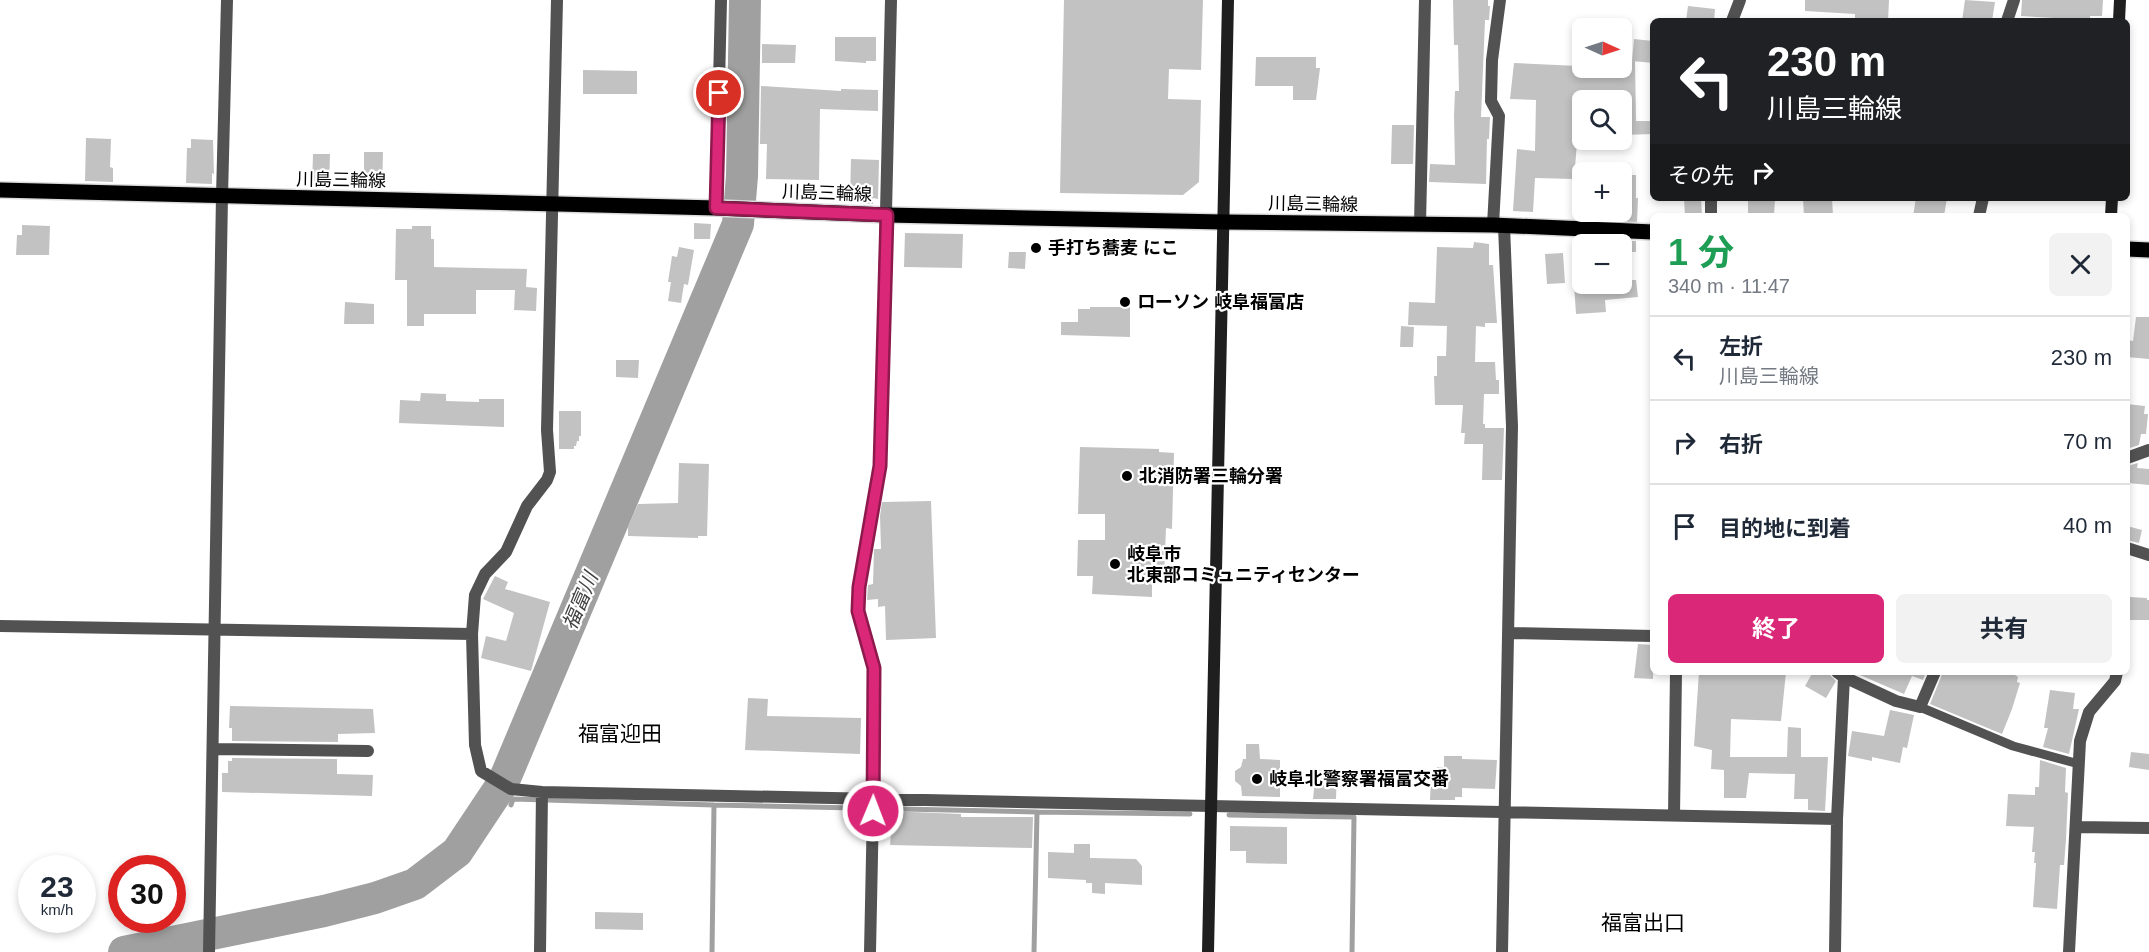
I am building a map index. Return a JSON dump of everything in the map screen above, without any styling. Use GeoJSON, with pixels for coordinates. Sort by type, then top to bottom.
{"type":"FeatureCollection","features":[{"type":"Feature","properties":{"kind":"main road","name":"川島三輪線"},"geometry":{"type":"LineString","coordinates":[[0,190],[720,208],[887,215],[1420,224],[1650,232]]}},
{"type":"Feature","properties":{"kind":"main road"},"geometry":{"type":"LineString","coordinates":[[2130,249],[2149,250]]}},
{"type":"Feature","properties":{"kind":"street"},"geometry":{"type":"LineString","coordinates":[[209,946],[227,0]]}},
{"type":"Feature","properties":{"kind":"street"},"geometry":{"type":"LineString","coordinates":[[557,0],[548,430],[550,472],[547,480],[526,506],[506,552],[485,574],[475,595],[472,634],[475,745],[481,771],[487,776],[505,787],[542,798],[874,804],[1211,806],[1837,819]]}},
{"type":"Feature","properties":{"kind":"street"},"geometry":{"type":"LineString","coordinates":[[720,208],[721,0]]}},
{"type":"Feature","properties":{"kind":"street"},"geometry":{"type":"LineString","coordinates":[[870,952],[874,804],[874,668],[858,611],[859,587],[880,466],[891,0]]}},
{"type":"Feature","properties":{"kind":"street"},"geometry":{"type":"LineString","coordinates":[[1208,952],[1228,0]]}},
{"type":"Feature","properties":{"kind":"street"},"geometry":{"type":"LineString","coordinates":[[1420,224],[1425,0]]}},
{"type":"Feature","properties":{"kind":"street"},"geometry":{"type":"LineString","coordinates":[[1500,0],[1492,60],[1491,101],[1499,116],[1499,226],[1512,426],[1502,952]]}},
{"type":"Feature","properties":{"kind":"street"},"geometry":{"type":"LineString","coordinates":[[1733,18],[1740,0]]}},
{"type":"Feature","properties":{"kind":"street"},"geometry":{"type":"LineString","coordinates":[[2008,18],[2014,0]]}},
{"type":"Feature","properties":{"kind":"street"},"geometry":{"type":"LineString","coordinates":[[2119,18],[2120,0]]}},
{"type":"Feature","properties":{"kind":"street"},"geometry":{"type":"LineString","coordinates":[[2130,457],[2149,450]]}},
{"type":"Feature","properties":{"kind":"street"},"geometry":{"type":"LineString","coordinates":[[2130,549],[2149,555]]}},
{"type":"Feature","properties":{"kind":"street"},"geometry":{"type":"LineString","coordinates":[[0,626],[472,634]]}},
{"type":"Feature","properties":{"kind":"street"},"geometry":{"type":"LineString","coordinates":[[1509,633],[1650,636]]}},
{"type":"Feature","properties":{"kind":"street"},"geometry":{"type":"LineString","coordinates":[[1674,816],[1676,675]]}},
{"type":"Feature","properties":{"kind":"street"},"geometry":{"type":"LineString","coordinates":[[1835,952],[1840,675],[1896,701],[1920,707],[1934,675]]}},
{"type":"Feature","properties":{"kind":"street"},"geometry":{"type":"LineString","coordinates":[[2069,952],[2080,741],[2089,712],[2115,681],[2116,675]]}},
{"type":"Feature","properties":{"kind":"street"},"geometry":{"type":"LineString","coordinates":[[213,749],[368,751]]}},
{"type":"Feature","properties":{"kind":"street"},"geometry":{"type":"LineString","coordinates":[[540,952],[542,798]]}},
{"type":"Feature","properties":{"kind":"street"},"geometry":{"type":"LineString","coordinates":[[2076,827],[2149,828]]}},
{"type":"Feature","properties":{"kind":"lane"},"geometry":{"type":"LineString","coordinates":[[1920,707],[2013,746],[2079,764]]}},
{"type":"Feature","properties":{"kind":"building"},"geometry":{"type":"Polygon","coordinates":[[[1064,0],[1203,0],[1201,70],[1169,69],[1168,99],[1201,100],[1199,182],[1183,195],[1060,193],[1064,0]]]}},
{"type":"Feature","properties":{"kind":"building"},"geometry":{"type":"Polygon","coordinates":[[[1453,0],[1488,0],[1488,6],[1490,6],[1489,20],[1485,20],[1481,117],[1490,117],[1486,184],[1429,182],[1430,164],[1455,165],[1455,91],[1459,91],[1458,45],[1454,45],[1453,0]]]}},
{"type":"Feature","properties":{"kind":"building"},"geometry":{"type":"Polygon","coordinates":[[[1805,0],[1889,0],[1888,18],[1855,18],[1855,14],[1805,11],[1805,0]]]}},
{"type":"Feature","properties":{"kind":"building"},"geometry":{"type":"Polygon","coordinates":[[[1965,0],[1995,2],[1992,18],[1962,18],[1965,0]]]}},
{"type":"Feature","properties":{"kind":"building"},"geometry":{"type":"Polygon","coordinates":[[[2022,0],[2103,0],[2102,16],[2056,18],[2021,16],[2022,0]]]}},
{"type":"Feature","properties":{"kind":"building"},"geometry":{"type":"Polygon","coordinates":[[[1688,6],[1715,9],[1714,18],[1686,18],[1688,6]]]}},
{"type":"Feature","properties":{"kind":"building"},"geometry":{"type":"Polygon","coordinates":[[[835,37],[876,37],[876,61],[866,61],[866,63],[835,61],[835,37]]]}},
{"type":"Feature","properties":{"kind":"building"},"geometry":{"type":"Polygon","coordinates":[[[1634,39],[1650,41],[1650,63],[1632,61],[1634,39]]]}},
{"type":"Feature","properties":{"kind":"building"},"geometry":{"type":"Polygon","coordinates":[[[762,44],[796,45],[795,63],[762,63],[762,44]]]}},
{"type":"Feature","properties":{"kind":"building"},"geometry":{"type":"Polygon","coordinates":[[[1256,57],[1316,57],[1316,68],[1320,68],[1316,100],[1293,100],[1293,86],[1255,86],[1256,57]]]}},
{"type":"Feature","properties":{"kind":"building"},"geometry":{"type":"Polygon","coordinates":[[[1632,61],[1635,61],[1636,121],[1650,121],[1650,134],[1632,135],[1632,90],[1572,90],[1572,150],[1576,150],[1575,162],[1572,162],[1572,179],[1535,178],[1533,212],[1513,211],[1517,149],[1535,151],[1536,100],[1510,99],[1514,63],[1572,66],[1572,78],[1632,78],[1632,61]]]}},
{"type":"Feature","properties":{"kind":"building"},"geometry":{"type":"Polygon","coordinates":[[[583,70],[637,71],[637,94],[583,94],[583,70]]]}},
{"type":"Feature","properties":{"kind":"building"},"geometry":{"type":"Polygon","coordinates":[[[761,86],[841,91],[841,89],[878,90],[878,111],[820,109],[819,180],[766,179],[767,144],[760,144],[761,86]]]}},
{"type":"Feature","properties":{"kind":"building"},"geometry":{"type":"Polygon","coordinates":[[[1392,125],[1414,125],[1413,164],[1391,164],[1392,125]]]}},
{"type":"Feature","properties":{"kind":"building"},"geometry":{"type":"Polygon","coordinates":[[[86,138],[111,139],[110,167],[113,168],[113,182],[85,181],[86,138]]]}},
{"type":"Feature","properties":{"kind":"building"},"geometry":{"type":"Polygon","coordinates":[[[191,139],[213,140],[212,184],[186,183],[187,148],[191,148],[191,139]]]}},
{"type":"Feature","properties":{"kind":"building"},"geometry":{"type":"Polygon","coordinates":[[[364,152],[383,152],[382,190],[364,189],[364,152]]]}},
{"type":"Feature","properties":{"kind":"building"},"geometry":{"type":"Polygon","coordinates":[[[313,154],[330,154],[329,187],[312,186],[313,154]]]}},
{"type":"Feature","properties":{"kind":"building"},"geometry":{"type":"Polygon","coordinates":[[[851,159],[879,160],[878,199],[873,198],[873,204],[856,203],[856,198],[850,198],[851,159]]]}},
{"type":"Feature","properties":{"kind":"building"},"geometry":{"type":"Polygon","coordinates":[[[1632,175],[1636,175],[1637,222],[1632,222],[1632,175]]]}},
{"type":"Feature","properties":{"kind":"building"},"geometry":{"type":"Polygon","coordinates":[[[1684,201],[1701,201],[1702,213],[1685,213],[1684,201]]]}},
{"type":"Feature","properties":{"kind":"building"},"geometry":{"type":"Polygon","coordinates":[[[1748,201],[1775,201],[1774,213],[1748,213],[1748,201]]]}},
{"type":"Feature","properties":{"kind":"building"},"geometry":{"type":"Polygon","coordinates":[[[1803,201],[1832,201],[1833,213],[1804,213],[1803,201]]]}},
{"type":"Feature","properties":{"kind":"building"},"geometry":{"type":"Polygon","coordinates":[[[1916,201],[1946,201],[1944,213],[1914,213],[1916,201]]]}},
{"type":"Feature","properties":{"kind":"building"},"geometry":{"type":"Polygon","coordinates":[[[694,223],[711,224],[710,239],[694,239],[694,223]]]}},
{"type":"Feature","properties":{"kind":"building"},"geometry":{"type":"Polygon","coordinates":[[[22,225],[50,226],[49,255],[16,255],[17,235],[22,235],[22,225]]]}},
{"type":"Feature","properties":{"kind":"building"},"geometry":{"type":"Polygon","coordinates":[[[412,226],[431,226],[431,239],[434,239],[434,267],[527,269],[526,287],[537,288],[536,311],[514,310],[515,290],[476,290],[476,314],[424,314],[424,326],[407,326],[407,280],[395,280],[396,229],[412,229],[412,226]]]}},
{"type":"Feature","properties":{"kind":"building"},"geometry":{"type":"Polygon","coordinates":[[[905,233],[963,234],[962,268],[904,267],[905,233]]]}},
{"type":"Feature","properties":{"kind":"building"},"geometry":{"type":"Polygon","coordinates":[[[1632,241],[1636,241],[1636,252],[1632,252],[1632,241]]]}},
{"type":"Feature","properties":{"kind":"building"},"geometry":{"type":"Polygon","coordinates":[[[1474,242],[1489,244],[1489,265],[1493,265],[1497,323],[1485,323],[1485,327],[1476,326],[1475,362],[1495,362],[1499,394],[1484,394],[1483,424],[1485,428],[1504,428],[1502,480],[1482,480],[1483,444],[1464,444],[1465,433],[1461,433],[1463,405],[1435,405],[1434,376],[1437,376],[1437,356],[1446,356],[1447,326],[1408,325],[1409,302],[1435,303],[1437,247],[1473,248],[1474,242]]]}},
{"type":"Feature","properties":{"kind":"building"},"geometry":{"type":"Polygon","coordinates":[[[679,247],[694,250],[688,285],[684,284],[681,303],[668,301],[672,256],[677,257],[679,247]]]}},
{"type":"Feature","properties":{"kind":"building"},"geometry":{"type":"Polygon","coordinates":[[[1009,252],[1026,252],[1025,269],[1008,268],[1009,252]]]}},
{"type":"Feature","properties":{"kind":"building"},"geometry":{"type":"Polygon","coordinates":[[[1563,253],[1565,283],[1547,284],[1545,254],[1563,253]]]}},
{"type":"Feature","properties":{"kind":"building"},"geometry":{"type":"Polygon","coordinates":[[[1632,280],[1636,280],[1638,297],[1605,300],[1606,312],[1576,314],[1575,294],[1632,294],[1632,280]]]}},
{"type":"Feature","properties":{"kind":"building"},"geometry":{"type":"Polygon","coordinates":[[[345,302],[374,304],[374,324],[344,324],[345,302]]]}},
{"type":"Feature","properties":{"kind":"building"},"geometry":{"type":"Polygon","coordinates":[[[1090,307],[1130,307],[1130,337],[1061,335],[1061,322],[1078,322],[1078,309],[1090,309],[1090,307]]]}},
{"type":"Feature","properties":{"kind":"building"},"geometry":{"type":"Polygon","coordinates":[[[2136,317],[2149,317],[2149,359],[2130,357],[2130,340],[2133,341],[2136,317]]]}},
{"type":"Feature","properties":{"kind":"building"},"geometry":{"type":"Polygon","coordinates":[[[1401,326],[1414,327],[1413,347],[1400,347],[1401,326]]]}},
{"type":"Feature","properties":{"kind":"building"},"geometry":{"type":"Polygon","coordinates":[[[616,360],[639,360],[638,378],[616,377],[616,360]]]}},
{"type":"Feature","properties":{"kind":"building"},"geometry":{"type":"Polygon","coordinates":[[[421,393],[446,394],[446,401],[479,402],[479,399],[504,399],[504,427],[399,423],[400,400],[420,401],[421,393]]]}},
{"type":"Feature","properties":{"kind":"building"},"geometry":{"type":"Polygon","coordinates":[[[2130,404],[2145,406],[2144,414],[2148,414],[2146,434],[2141,434],[2139,445],[2130,448],[2130,404]]]}},
{"type":"Feature","properties":{"kind":"building"},"geometry":{"type":"Polygon","coordinates":[[[559,411],[581,411],[581,436],[574,449],[559,449],[559,411]]]}},
{"type":"Feature","properties":{"kind":"building"},"geometry":{"type":"Polygon","coordinates":[[[1080,447],[1159,449],[1159,452],[1174,453],[1172,529],[1166,528],[1164,575],[1152,576],[1152,597],[1092,594],[1093,576],[1077,576],[1078,540],[1105,540],[1105,514],[1078,514],[1080,447]]]}},
{"type":"Feature","properties":{"kind":"building"},"geometry":{"type":"Polygon","coordinates":[[[679,463],[709,464],[707,536],[698,536],[698,538],[628,536],[628,526],[638,504],[678,503],[679,463]]]}},
{"type":"Feature","properties":{"kind":"building"},"geometry":{"type":"Polygon","coordinates":[[[2138,463],[2137,468],[2149,469],[2149,485],[2130,483],[2130,465],[2138,463]]]}},
{"type":"Feature","properties":{"kind":"building"},"geometry":{"type":"Polygon","coordinates":[[[931,501],[936,638],[886,640],[885,606],[878,607],[878,599],[867,600],[868,585],[873,584],[874,549],[881,549],[882,502],[931,501]]]}},
{"type":"Feature","properties":{"kind":"building"},"geometry":{"type":"Polygon","coordinates":[[[2130,527],[2142,530],[2139,543],[2130,541],[2130,527]]]}},
{"type":"Feature","properties":{"kind":"building"},"geometry":{"type":"Polygon","coordinates":[[[495,576],[508,582],[505,589],[550,602],[531,671],[481,658],[486,636],[506,641],[514,613],[483,599],[495,576]]]}},
{"type":"Feature","properties":{"kind":"building"},"geometry":{"type":"Polygon","coordinates":[[[2130,597],[2149,600],[2149,620],[2130,620],[2130,597]]]}},
{"type":"Feature","properties":{"kind":"building"},"geometry":{"type":"Polygon","coordinates":[[[1638,644],[1650,645],[1650,675],[1653,675],[1653,679],[1634,678],[1638,644]]]}},
{"type":"Feature","properties":{"kind":"building"},"geometry":{"type":"Polygon","coordinates":[[[1699,675],[1786,675],[1781,721],[1731,719],[1730,757],[1787,757],[1788,727],[1801,728],[1801,757],[1828,757],[1825,811],[1808,810],[1808,799],[1794,799],[1795,774],[1749,773],[1746,798],[1724,798],[1724,770],[1711,769],[1712,750],[1694,746],[1699,675]]]}},
{"type":"Feature","properties":{"kind":"building"},"geometry":{"type":"Polygon","coordinates":[[[1811,675],[1830,675],[1836,681],[1826,698],[1805,686],[1811,675]]]}},
{"type":"Feature","properties":{"kind":"building"},"geometry":{"type":"Polygon","coordinates":[[[1860,675],[1925,675],[1923,680],[1912,676],[1904,694],[1860,675]]]}},
{"type":"Feature","properties":{"kind":"building"},"geometry":{"type":"Polygon","coordinates":[[[1942,675],[2015,675],[2018,677],[2017,682],[2020,683],[2002,734],[1930,704],[1942,675]]]}},
{"type":"Feature","properties":{"kind":"building"},"geometry":{"type":"Polygon","coordinates":[[[2050,690],[2075,693],[2073,709],[2079,709],[2069,754],[2043,747],[2048,728],[2044,728],[2050,690]]]}},
{"type":"Feature","properties":{"kind":"building"},"geometry":{"type":"Polygon","coordinates":[[[748,698],[768,699],[767,716],[861,718],[860,754],[745,750],[748,698]]]}},
{"type":"Feature","properties":{"kind":"building"},"geometry":{"type":"Polygon","coordinates":[[[230,706],[373,709],[375,733],[338,734],[338,742],[232,741],[232,728],[229,728],[230,706]]]}},
{"type":"Feature","properties":{"kind":"building"},"geometry":{"type":"Polygon","coordinates":[[[1890,710],[1914,715],[1907,748],[1903,747],[1900,763],[1872,757],[1872,761],[1848,756],[1852,731],[1884,736],[1890,710]]]}},
{"type":"Feature","properties":{"kind":"building","name":"岐阜北警察署福富交番"},"geometry":{"type":"Polygon","coordinates":[[[1246,744],[1259,744],[1260,759],[1280,760],[1280,797],[1242,796],[1241,786],[1235,781],[1235,771],[1241,767],[1243,759],[1246,759],[1246,744]]]}},
{"type":"Feature","properties":{"kind":"building"},"geometry":{"type":"Polygon","coordinates":[[[2131,752],[2149,754],[2149,770],[2129,767],[2131,752]]]}},
{"type":"Feature","properties":{"kind":"building"},"geometry":{"type":"Polygon","coordinates":[[[1444,756],[1497,760],[1495,789],[1462,788],[1462,797],[1455,797],[1455,800],[1430,800],[1431,778],[1437,778],[1437,767],[1444,767],[1444,756]]]}},
{"type":"Feature","properties":{"kind":"building"},"geometry":{"type":"Polygon","coordinates":[[[232,758],[337,759],[337,774],[373,775],[372,796],[222,792],[222,773],[228,773],[228,761],[232,761],[232,758]]]}},
{"type":"Feature","properties":{"kind":"building"},"geometry":{"type":"Polygon","coordinates":[[[2040,760],[2066,768],[2065,792],[2068,793],[2066,839],[2064,865],[2060,865],[2057,909],[2033,907],[2036,863],[2034,863],[2035,852],[2032,852],[2034,827],[2006,826],[2008,794],[2035,795],[2035,787],[2039,787],[2040,760]]]}},
{"type":"Feature","properties":{"kind":"building"},"geometry":{"type":"Polygon","coordinates":[[[1316,770],[1337,770],[1336,799],[1313,799],[1316,770]]]}},
{"type":"Feature","properties":{"kind":"building"},"geometry":{"type":"Polygon","coordinates":[[[887,811],[961,814],[961,817],[1033,817],[1032,848],[890,845],[891,832],[886,831],[887,811]]]}},
{"type":"Feature","properties":{"kind":"building"},"geometry":{"type":"Polygon","coordinates":[[[1230,826],[1287,827],[1287,864],[1246,863],[1246,851],[1230,851],[1230,826]]]}},
{"type":"Feature","properties":{"kind":"building"},"geometry":{"type":"Polygon","coordinates":[[[1074,844],[1090,844],[1090,858],[1136,859],[1142,866],[1142,885],[1105,883],[1105,894],[1092,893],[1092,883],[1086,883],[1086,880],[1048,878],[1048,852],[1074,853],[1074,844]]]}},
{"type":"Feature","properties":{"kind":"building"},"geometry":{"type":"Polygon","coordinates":[[[595,912],[643,913],[643,930],[595,929],[595,912]]]}},
{"type":"Feature","properties":{"kind":"waterway","name":"福富川"},"geometry":{"type":"LineString","coordinates":[[124,952],[324,911],[375,898],[415,884],[457,852],[503,783],[738,224],[742,176],[745,0]]}},
{"type":"Feature","properties":{"kind":"waterway","name":"福富川"},"geometry":{"type":"LineString","coordinates":[[494,797],[500,800]]}},
{"type":"Feature","properties":{"kind":"waterway"},"geometry":{"type":"LineString","coordinates":[[511,805],[513,799],[714,805],[712,952]]}},
{"type":"Feature","properties":{"kind":"waterway"},"geometry":{"type":"LineString","coordinates":[[714,805],[1037,812],[1034,952]]}},
{"type":"Feature","properties":{"kind":"waterway"},"geometry":{"type":"LineString","coordinates":[[1037,812],[1190,814]]}},
{"type":"Feature","properties":{"kind":"waterway"},"geometry":{"type":"LineString","coordinates":[[1229,815],[1354,817],[1352,952]]}},
{"type":"Feature","properties":{"kind":"place","name":"手打ち蕎麦 にこ"},"geometry":{"type":"Point","coordinates":[1036,248]}},
{"type":"Feature","properties":{"kind":"place","name":"ローソン 岐阜福富店"},"geometry":{"type":"Point","coordinates":[1125,302]}},
{"type":"Feature","properties":{"kind":"place","name":"北消防署三輪分署"},"geometry":{"type":"Point","coordinates":[1127,476]}},
{"type":"Feature","properties":{"kind":"place","name":"岐阜市 北東部コミュニティセンター"},"geometry":{"type":"Point","coordinates":[1115,564]}},
{"type":"Feature","properties":{"kind":"place","name":"岐阜北警察署福富交番"},"geometry":{"type":"Point","coordinates":[1257,779]}},
{"type":"Feature","properties":{"kind":"district","name":"福富迎田"},"geometry":{"type":"Point","coordinates":[620,734]}},
{"type":"Feature","properties":{"kind":"district","name":"福富出口"},"geometry":{"type":"Point","coordinates":[1643,923]}},
{"type":"Feature","properties":{"kind":"route"},"geometry":{"type":"LineString","coordinates":[[719,93],[716,208],[887,215],[880,466],[859,587],[858,611],[874,668],[873,811]]}}]}
